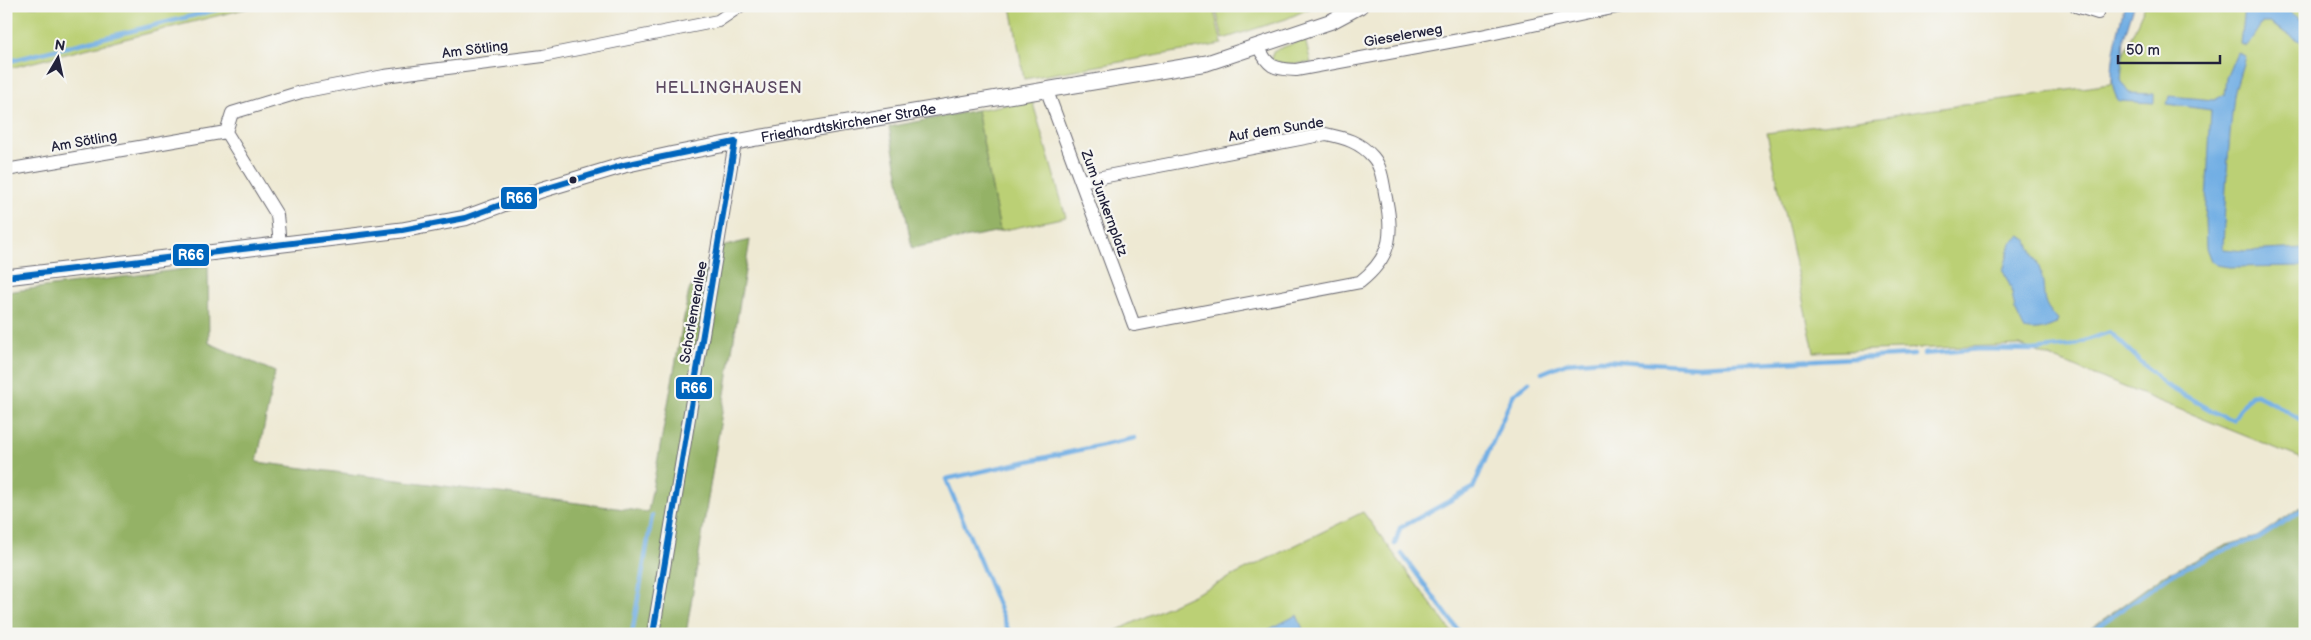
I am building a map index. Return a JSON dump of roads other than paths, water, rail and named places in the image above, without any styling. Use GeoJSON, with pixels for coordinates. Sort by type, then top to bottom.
{"type":"FeatureCollection","features":[{"type":"Feature","properties":{"kind":"street","name":"Am Sötling"},"geometry":{"type":"LineString","coordinates":[[6,170],[226,132],[232,113],[301,92],[384,76],[543,56],[718,21],[740,6]]}},
{"type":"Feature","properties":{"kind":"street","name":"Friedhardtskirchener Straße"},"geometry":{"type":"LineString","coordinates":[[6,277],[402,230],[465,218],[541,190],[624,165],[735,142],[1207,63],[1332,21],[1360,6]]}},
{"type":"Feature","properties":{"kind":"street","name":"Gieselerweg"},"geometry":{"type":"LineString","coordinates":[[1258,46],[1265,62],[1274,68],[1296,70],[1481,36],[1622,6]]}},
{"type":"Feature","properties":{"kind":"street"},"geometry":{"type":"LineString","coordinates":[[2076,6],[2098,13]]}},
{"type":"Feature","properties":{"kind":"street","name":"Zum Junkernplatz"},"geometry":{"type":"LineString","coordinates":[[1047,91],[1134,325]]}},
{"type":"Feature","properties":{"kind":"street"},"geometry":{"type":"LineString","coordinates":[[226,132],[277,215],[280,244]]}},
{"type":"Feature","properties":{"kind":"street","name":"Auf dem Sunde"},"geometry":{"type":"LineString","coordinates":[[1081,181],[1326,134],[1351,139],[1358,144],[1375,159],[1381,174],[1391,224],[1389,244],[1373,272],[1360,282],[1134,325]]}},
{"type":"Feature","properties":{"kind":"street","name":"Schorlemerallee"},"geometry":{"type":"LineString","coordinates":[[653,634],[725,212],[735,142]]}},
{"type":"Feature","properties":{"kind":"water"},"geometry":{"type":"Polygon","coordinates":[[[2124,6],[2134,6],[2124,38],[2121,82],[2129,93],[2154,94],[2154,103],[2119,101],[2114,92],[2112,69],[2124,6]]]}},
{"type":"Feature","properties":{"kind":"water"},"geometry":{"type":"Polygon","coordinates":[[[2241,6],[2281,6],[2305,22],[2305,44],[2269,23],[2262,23],[2247,46],[2240,44],[2244,8],[2241,6]]]}},
{"type":"Feature","properties":{"kind":"water"},"geometry":{"type":"Polygon","coordinates":[[[2237,52],[2245,56],[2234,96],[2227,172],[2223,249],[2244,251],[2305,248],[2305,266],[2229,267],[2217,265],[2211,261],[2206,248],[2205,220],[2211,110],[2167,104],[2169,96],[2214,100],[2224,95],[2226,78],[2237,52]]]}},
{"type":"Feature","properties":{"kind":"water"},"geometry":{"type":"Polygon","coordinates":[[[2020,236],[2028,240],[2043,280],[2045,302],[2058,319],[2056,324],[2041,329],[2024,329],[2015,310],[2011,288],[2003,271],[2011,243],[2020,236]]]}},
{"type":"Feature","properties":{"kind":"water"},"geometry":{"type":"Polygon","coordinates":[[[1297,615],[1305,634],[1260,634],[1297,615]]]}},
{"type":"Feature","properties":{"kind":"waterway"},"geometry":{"type":"LineString","coordinates":[[6,62],[232,6]]}},
{"type":"Feature","properties":{"kind":"waterway"},"geometry":{"type":"LineString","coordinates":[[1924,354],[1979,349],[2033,350],[2070,346],[2110,332],[2164,384],[2218,414],[2233,420],[2250,395],[2256,394],[2305,422]]}},
{"type":"Feature","properties":{"kind":"waterway"},"geometry":{"type":"LineString","coordinates":[[1542,373],[1566,363],[1601,360],[1698,366],[1914,355]]}},
{"type":"Feature","properties":{"kind":"waterway"},"geometry":{"type":"LineString","coordinates":[[1395,544],[1400,528],[1473,488],[1513,395],[1529,382]]}},
{"type":"Feature","properties":{"kind":"waterway"},"geometry":{"type":"LineString","coordinates":[[1010,634],[946,479],[1135,438]]}},
{"type":"Feature","properties":{"kind":"waterway"},"geometry":{"type":"LineString","coordinates":[[2087,634],[2172,574],[2231,547],[2258,539],[2305,508]]}},
{"type":"Feature","properties":{"kind":"waterway"},"geometry":{"type":"LineString","coordinates":[[632,634],[652,516]]}},
{"type":"Feature","properties":{"kind":"waterway"},"geometry":{"type":"LineString","coordinates":[[1402,554],[1461,634]]}},
{"type":"Feature","properties":{"kind":"district","name":"HELLINGHAUSEN"},"geometry":{"type":"Point","coordinates":[729,87]}}]}
